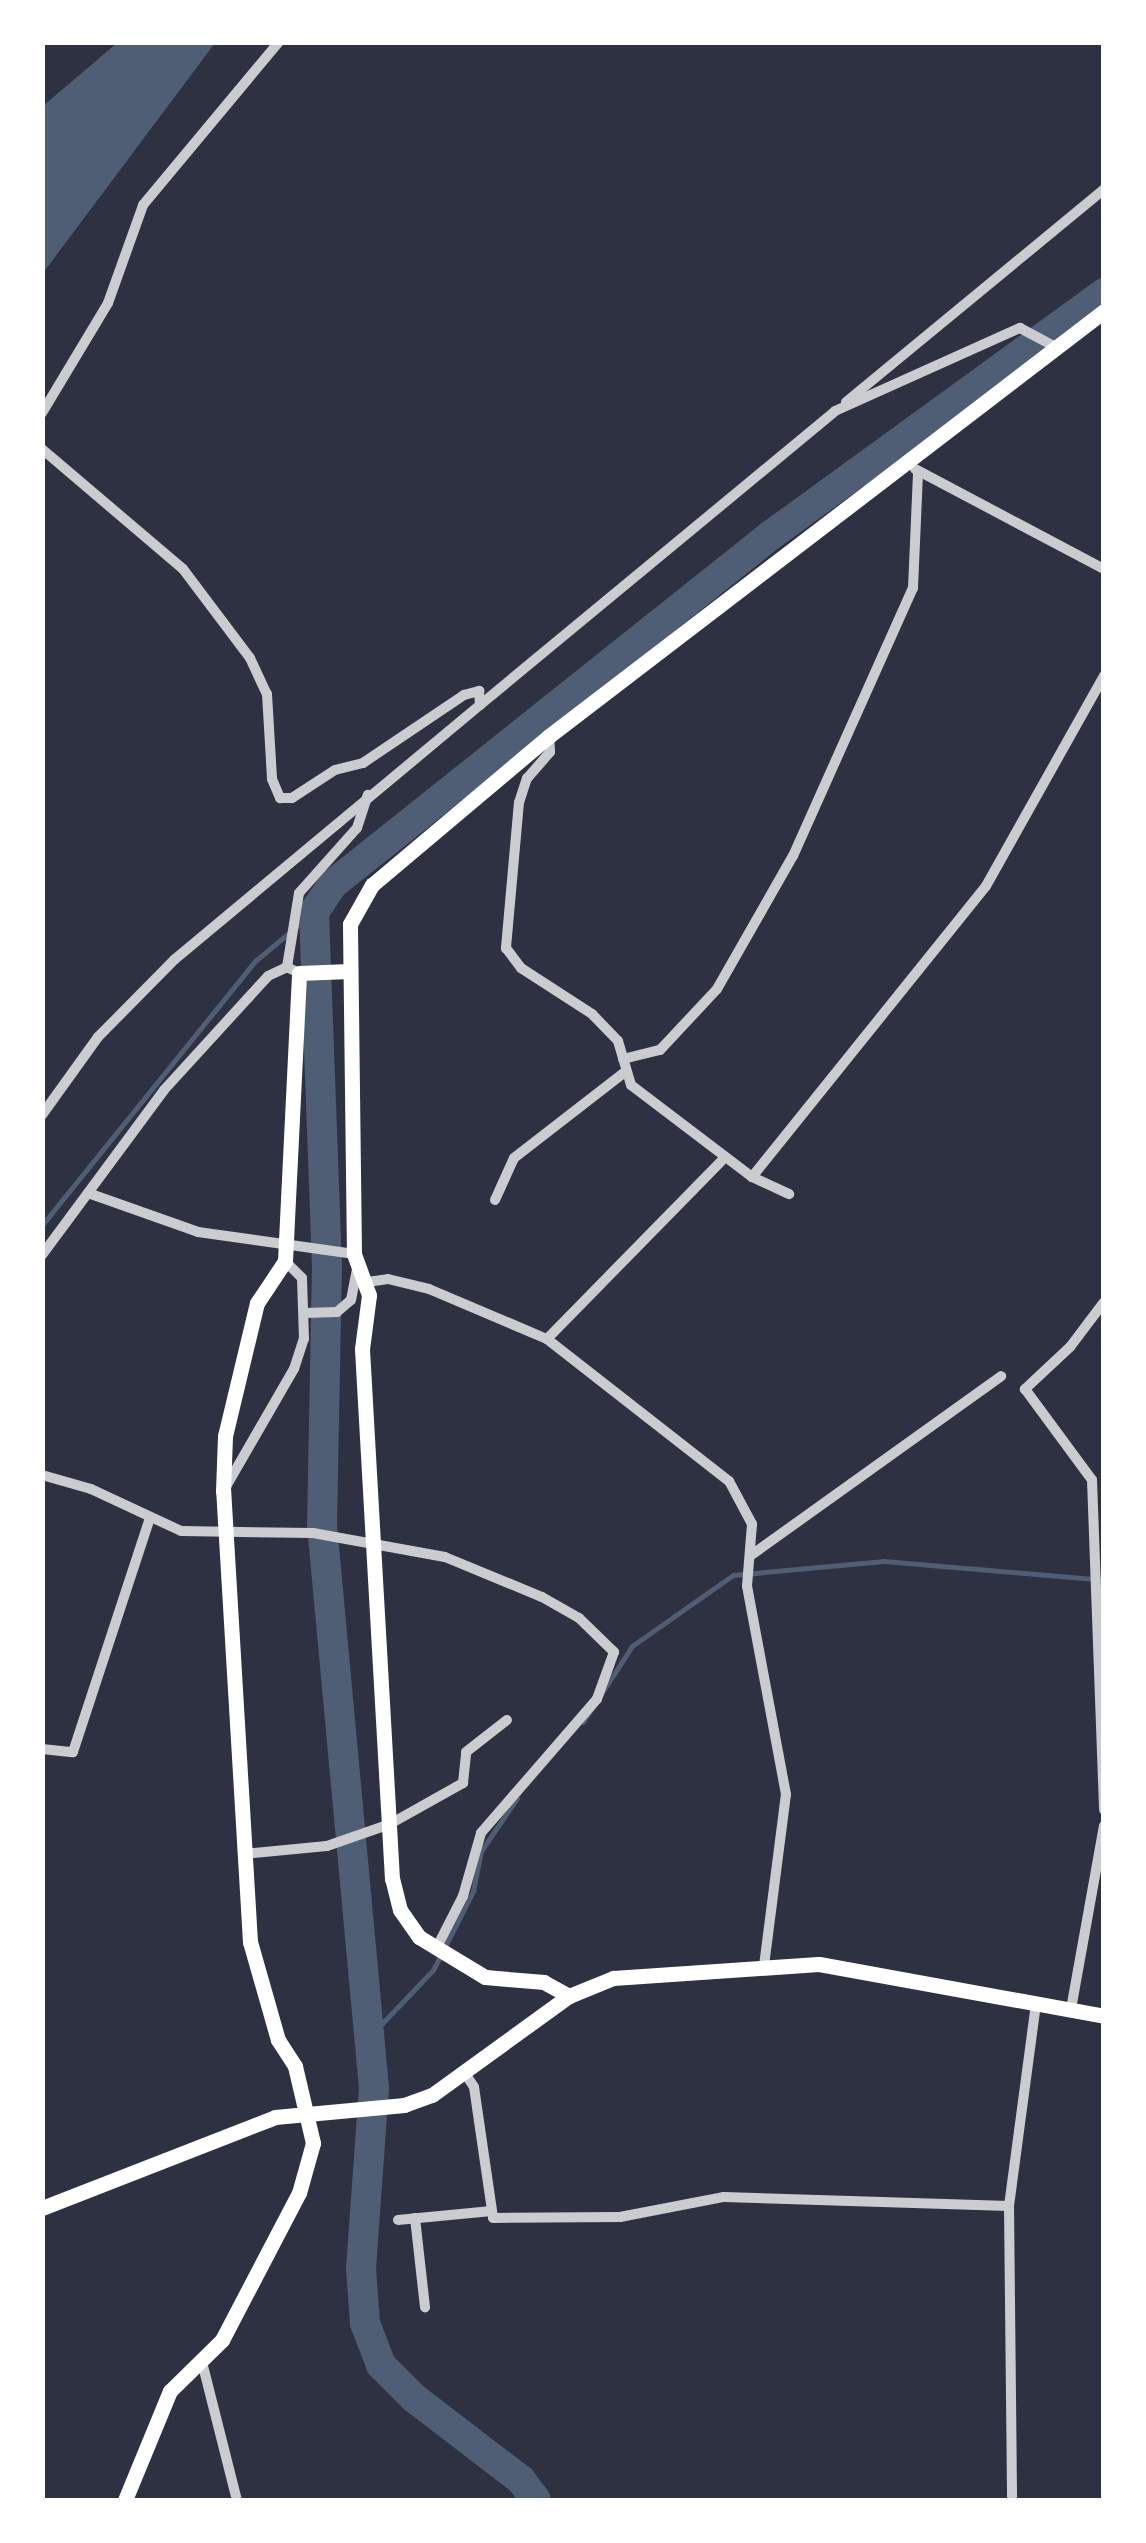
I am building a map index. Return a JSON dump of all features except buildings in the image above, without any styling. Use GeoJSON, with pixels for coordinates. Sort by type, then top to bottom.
{"type":"FeatureCollection","features":[{"type":"Feature","properties":{"kind":"main road"},"geometry":{"type":"LineString","coordinates":[[570,1996],[544,1982],[485,1977],[419,1937],[400,1910],[390,1824],[362,1349],[367,1282],[355,1261],[350,924],[372,885],[550,736],[906,457],[1104,311]]}},
{"type":"Feature","properties":{"kind":"main road"},"geometry":{"type":"LineString","coordinates":[[125,2500],[170,2390],[222,2340],[308,2173],[313,2143],[306,2109],[258,1985],[243,1854],[223,1491],[225,1436],[256,1303],[286,1262],[293,970],[350,971]]}},
{"type":"Feature","properties":{"kind":"main road"},"geometry":{"type":"LineString","coordinates":[[42,2208],[306,2109],[382,2108],[432,2095],[466,2075],[570,1996],[613,1978],[764,1965],[867,1969],[1104,2016]]}},
{"type":"Feature","properties":{"kind":"street"},"geometry":{"type":"LineString","coordinates":[[42,412],[108,304],[143,205],[280,42]]}},
{"type":"Feature","properties":{"kind":"street"},"geometry":{"type":"LineString","coordinates":[[42,1115],[98,1037],[162,972],[369,792],[1104,189]]}},
{"type":"Feature","properties":{"kind":"street"},"geometry":{"type":"LineString","coordinates":[[838,410],[1020,328],[1054,346]]}},
{"type":"Feature","properties":{"kind":"street"},"geometry":{"type":"LineString","coordinates":[[42,449],[183,569],[250,658],[267,694],[272,779],[280,798],[292,798],[336,770],[363,763],[464,695],[479,691],[480,704]]}},
{"type":"Feature","properties":{"kind":"street"},"geometry":{"type":"LineString","coordinates":[[906,457],[918,472],[1104,569]]}},
{"type":"Feature","properties":{"kind":"street"},"geometry":{"type":"LineString","coordinates":[[495,1200],[514,1158],[624,1065],[660,1050],[717,988],[793,856],[913,588],[918,472]]}},
{"type":"Feature","properties":{"kind":"street"},"geometry":{"type":"LineString","coordinates":[[752,1177],[986,886],[1104,676]]}},
{"type":"Feature","properties":{"kind":"street"},"geometry":{"type":"LineString","coordinates":[[550,736],[550,752],[527,778],[519,802],[506,948],[521,968],[592,1014],[618,1040],[631,1085],[722,1160],[789,1194]]}},
{"type":"Feature","properties":{"kind":"street"},"geometry":{"type":"LineString","coordinates":[[42,1255],[164,1090],[268,976],[293,970],[299,893],[356,828],[369,792]]}},
{"type":"Feature","properties":{"kind":"street"},"geometry":{"type":"LineString","coordinates":[[547,1339],[722,1160]]}},
{"type":"Feature","properties":{"kind":"street"},"geometry":{"type":"LineString","coordinates":[[88,1193],[198,1232],[319,1246],[355,1261],[351,1300],[337,1312],[305,1313]]}},
{"type":"Feature","properties":{"kind":"street"},"geometry":{"type":"LineString","coordinates":[[223,1491],[294,1369],[305,1313],[302,1278],[286,1262]]}},
{"type":"Feature","properties":{"kind":"street"},"geometry":{"type":"LineString","coordinates":[[367,1282],[388,1278],[429,1288],[547,1339],[729,1481],[752,1524],[747,1586],[786,1794],[764,1965]]}},
{"type":"Feature","properties":{"kind":"street"},"geometry":{"type":"LineString","coordinates":[[1104,1302],[1070,1347],[1025,1389],[1092,1480],[1104,1810]]}},
{"type":"Feature","properties":{"kind":"street"},"geometry":{"type":"LineString","coordinates":[[749,1559],[1002,1376]]}},
{"type":"Feature","properties":{"kind":"street"},"geometry":{"type":"LineString","coordinates":[[1092,1480],[1104,1475]]}},
{"type":"Feature","properties":{"kind":"street"},"geometry":{"type":"LineString","coordinates":[[42,1476],[91,1489],[181,1531],[313,1534],[480,1568],[579,1618],[614,1652],[596,1698],[481,1833],[443,1951]]}},
{"type":"Feature","properties":{"kind":"street"},"geometry":{"type":"LineString","coordinates":[[42,1750],[73,1752],[150,1518]]}},
{"type":"Feature","properties":{"kind":"street"},"geometry":{"type":"LineString","coordinates":[[243,1854],[342,1842],[390,1824],[462,1783],[466,1752],[507,1720]]}},
{"type":"Feature","properties":{"kind":"street"},"geometry":{"type":"LineString","coordinates":[[1071,2009],[1104,1826]]}},
{"type":"Feature","properties":{"kind":"street"},"geometry":{"type":"LineString","coordinates":[[1012,2500],[1009,2206],[1036,2003]]}},
{"type":"Feature","properties":{"kind":"street"},"geometry":{"type":"LineString","coordinates":[[466,2075],[474,2087],[493,2218],[620,2217],[724,2196],[1009,2206]]}},
{"type":"Feature","properties":{"kind":"street"},"geometry":{"type":"LineString","coordinates":[[398,2220],[492,2211]]}},
{"type":"Feature","properties":{"kind":"street"},"geometry":{"type":"LineString","coordinates":[[415,2218],[425,2308]]}},
{"type":"Feature","properties":{"kind":"street"},"geometry":{"type":"LineString","coordinates":[[202,2362],[237,2500]]}},
{"type":"Feature","properties":{"kind":"water"},"geometry":{"type":"Polygon","coordinates":[[[117,43],[215,43],[43,273],[43,106],[117,43]]]}},
{"type":"Feature","properties":{"kind":"waterway"},"geometry":{"type":"LineString","coordinates":[[536,2500],[521,2480],[414,2398],[381,2365],[365,2323],[361,2269],[374,2088],[322,1525],[327,1267],[314,912],[333,884],[771,535],[1104,293]]}},
{"type":"Feature","properties":{"kind":"waterway"},"geometry":{"type":"LineString","coordinates":[[42,1225],[255,961],[314,912]]}},
{"type":"Feature","properties":{"kind":"waterway"},"geometry":{"type":"LineString","coordinates":[[583,1722],[632,1646],[733,1575],[884,1561],[1104,1580]]}},
{"type":"Feature","properties":{"kind":"waterway"},"geometry":{"type":"LineString","coordinates":[[372,2034],[433,1970],[473,1891],[481,1851],[517,1798]]}}]}
